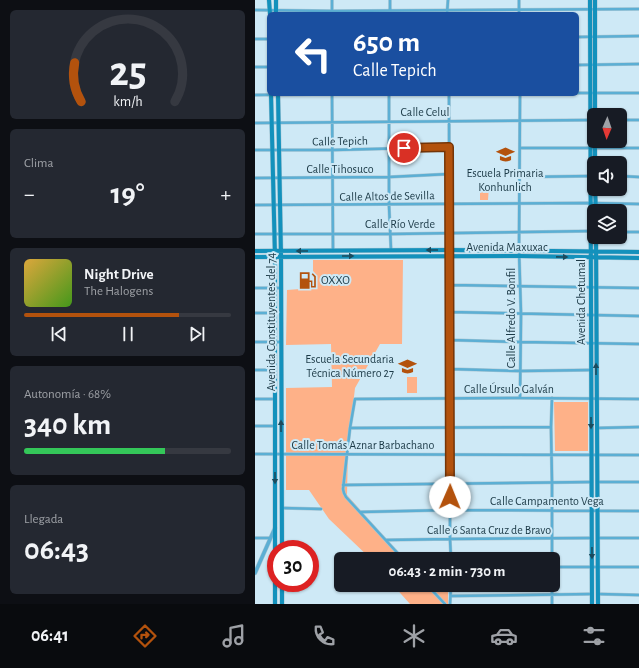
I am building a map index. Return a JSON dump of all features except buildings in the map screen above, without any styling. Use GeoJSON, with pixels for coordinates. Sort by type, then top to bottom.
{"type":"FeatureCollection","features":[{"type":"Feature","properties":{"kind":"main road"},"geometry":{"type":"LineString","coordinates":[[269,0],[270,12]]}},
{"type":"Feature","properties":{"kind":"main road"},"geometry":{"type":"LineString","coordinates":[[276,0],[276,12]]}},
{"type":"Feature","properties":{"kind":"main road","name":"Avenida Chetumal"},"geometry":{"type":"LineString","coordinates":[[590,0],[592,9],[592,108]]}},
{"type":"Feature","properties":{"kind":"main road","name":"Avenida Chetumal"},"geometry":{"type":"LineString","coordinates":[[592,9],[595,0]]}},
{"type":"Feature","properties":{"kind":"main road","name":"Avenida Chetumal"},"geometry":{"type":"LineString","coordinates":[[593,93],[594,108]]}},
{"type":"Feature","properties":{"kind":"main road","name":"Avenida Constituyentes del 74"},"geometry":{"type":"LineString","coordinates":[[271,96],[275,251],[275,604]]}},
{"type":"Feature","properties":{"kind":"main road","name":"Avenida Constituyentes del 74"},"geometry":{"type":"LineString","coordinates":[[278,96],[281,250],[282,540]]}},
{"type":"Feature","properties":{"kind":"main road","name":"Avenida Chetumal"},"geometry":{"type":"LineString","coordinates":[[593,148],[594,156]]}},
{"type":"Feature","properties":{"kind":"main road","name":"Avenida Chetumal"},"geometry":{"type":"LineString","coordinates":[[593,148],[593,156]]}},
{"type":"Feature","properties":{"kind":"main road","name":"Avenida Chetumal"},"geometry":{"type":"LineString","coordinates":[[590,203],[591,196]]}},
{"type":"Feature","properties":{"kind":"main road"},"geometry":{"type":"LineString","coordinates":[[595,196],[595,203]]}},
{"type":"Feature","properties":{"kind":"main road","name":"Avenida Chetumal"},"geometry":{"type":"LineString","coordinates":[[591,244],[592,604]]}},
{"type":"Feature","properties":{"kind":"main road","name":"Avenida Chetumal"},"geometry":{"type":"LineString","coordinates":[[596,244],[598,604]]}},
{"type":"Feature","properties":{"kind":"main road","name":"Avenida Maxuxac"},"geometry":{"type":"LineString","coordinates":[[255,251],[519,250],[639,252]]}},
{"type":"Feature","properties":{"kind":"main road","name":"Avenida Maxuxac"},"geometry":{"type":"LineString","coordinates":[[255,257],[520,256],[639,258]]}},
{"type":"Feature","properties":{"kind":"main road"},"geometry":{"type":"LineString","coordinates":[[282,592],[282,604]]}},
{"type":"Feature","properties":{"kind":"street"},"geometry":{"type":"LineString","coordinates":[[332,0],[332,12]]}},
{"type":"Feature","properties":{"kind":"street"},"geometry":{"type":"LineString","coordinates":[[390,0],[390,10]]}},
{"type":"Feature","properties":{"kind":"street"},"geometry":{"type":"LineString","coordinates":[[447,10],[448,0]]}},
{"type":"Feature","properties":{"kind":"street"},"geometry":{"type":"LineString","coordinates":[[519,0],[519,9]]}},
{"type":"Feature","properties":{"kind":"street"},"geometry":{"type":"LineString","coordinates":[[255,10],[270,12],[332,12],[390,10],[639,9]]}},
{"type":"Feature","properties":{"kind":"street"},"geometry":{"type":"LineString","coordinates":[[579,37],[639,36]]}},
{"type":"Feature","properties":{"kind":"street"},"geometry":{"type":"LineString","coordinates":[[255,39],[267,39]]}},
{"type":"Feature","properties":{"kind":"street"},"geometry":{"type":"LineString","coordinates":[[579,65],[639,64]]}},
{"type":"Feature","properties":{"kind":"street"},"geometry":{"type":"LineString","coordinates":[[255,67],[267,67]]}},
{"type":"Feature","properties":{"kind":"street"},"geometry":{"type":"LineString","coordinates":[[579,93],[639,93]]}},
{"type":"Feature","properties":{"kind":"street"},"geometry":{"type":"LineString","coordinates":[[255,95],[267,94]]}},
{"type":"Feature","properties":{"kind":"street"},"geometry":{"type":"LineString","coordinates":[[332,96],[333,251]]}},
{"type":"Feature","properties":{"kind":"street"},"geometry":{"type":"LineString","coordinates":[[389,96],[389,205],[391,250]]}},
{"type":"Feature","properties":{"kind":"street"},"geometry":{"type":"LineString","coordinates":[[449,96],[451,552]]}},
{"type":"Feature","properties":{"kind":"street","name":"Calle Alfredo V. Bonfil"},"geometry":{"type":"LineString","coordinates":[[520,96],[520,398]]}},
{"type":"Feature","properties":{"kind":"street","name":"Calle Celul"},"geometry":{"type":"LineString","coordinates":[[255,123],[333,121],[449,122],[587,120]]}},
{"type":"Feature","properties":{"kind":"street"},"geometry":{"type":"LineString","coordinates":[[627,120],[639,120]]}},
{"type":"Feature","properties":{"kind":"street","name":"Calle Tepich"},"geometry":{"type":"LineString","coordinates":[[255,150],[333,150],[449,147]]}},
{"type":"Feature","properties":{"kind":"street"},"geometry":{"type":"LineString","coordinates":[[520,148],[587,148]]}},
{"type":"Feature","properties":{"kind":"street"},"geometry":{"type":"LineString","coordinates":[[627,148],[639,148]]}},
{"type":"Feature","properties":{"kind":"street","name":"Calle Tihosuco"},"geometry":{"type":"LineString","coordinates":[[255,178],[389,177],[449,174]]}},
{"type":"Feature","properties":{"kind":"street"},"geometry":{"type":"LineString","coordinates":[[520,177],[587,176]]}},
{"type":"Feature","properties":{"kind":"street"},"geometry":{"type":"LineString","coordinates":[[627,176],[639,176]]}},
{"type":"Feature","properties":{"kind":"street","name":"Calle Altos de Sevilla"},"geometry":{"type":"LineString","coordinates":[[255,206],[590,203],[639,204]]}},
{"type":"Feature","properties":{"kind":"street","name":"Calle Río Verde"},"geometry":{"type":"LineString","coordinates":[[255,234],[587,232]]}},
{"type":"Feature","properties":{"kind":"street"},"geometry":{"type":"LineString","coordinates":[[627,232],[639,232]]}},
{"type":"Feature","properties":{"kind":"street"},"geometry":{"type":"LineString","coordinates":[[449,285],[639,288]]}},
{"type":"Feature","properties":{"kind":"street"},"geometry":{"type":"LineString","coordinates":[[255,288],[281,288]]}},
{"type":"Feature","properties":{"kind":"street"},"geometry":{"type":"LineString","coordinates":[[449,312],[639,316]]}},
{"type":"Feature","properties":{"kind":"street"},"geometry":{"type":"LineString","coordinates":[[255,314],[275,313]]}},
{"type":"Feature","properties":{"kind":"street"},"geometry":{"type":"LineString","coordinates":[[449,340],[639,344]]}},
{"type":"Feature","properties":{"kind":"street"},"geometry":{"type":"LineString","coordinates":[[255,342],[281,342]]}},
{"type":"Feature","properties":{"kind":"street"},"geometry":{"type":"LineString","coordinates":[[449,369],[521,371],[591,370]]}},
{"type":"Feature","properties":{"kind":"street"},"geometry":{"type":"LineString","coordinates":[[255,370],[275,370]]}},
{"type":"Feature","properties":{"kind":"street"},"geometry":{"type":"LineString","coordinates":[[275,384],[281,384]]}},
{"type":"Feature","properties":{"kind":"street"},"geometry":{"type":"LineString","coordinates":[[552,398],[552,552]]}},
{"type":"Feature","properties":{"kind":"street"},"geometry":{"type":"LineString","coordinates":[[255,399],[275,399]]}},
{"type":"Feature","properties":{"kind":"street","name":"Calle Úrsulo Galván"},"geometry":{"type":"LineString","coordinates":[[350,428],[355,399],[639,399]]}},
{"type":"Feature","properties":{"kind":"street"},"geometry":{"type":"LineString","coordinates":[[255,426],[275,426]]}},
{"type":"Feature","properties":{"kind":"street"},"geometry":{"type":"LineString","coordinates":[[396,552],[344,493],[343,485],[350,428],[551,427]]}},
{"type":"Feature","properties":{"kind":"street"},"geometry":{"type":"LineString","coordinates":[[597,428],[639,427]]}},
{"type":"Feature","properties":{"kind":"street","name":"Calle Tomás Aznar Barbachano"},"geometry":{"type":"LineString","coordinates":[[255,454],[639,455]]}},
{"type":"Feature","properties":{"kind":"street"},"geometry":{"type":"LineString","coordinates":[[343,485],[592,482]]}},
{"type":"Feature","properties":{"kind":"street"},"geometry":{"type":"LineString","coordinates":[[597,482],[639,482]]}},
{"type":"Feature","properties":{"kind":"street"},"geometry":{"type":"LineString","coordinates":[[282,508],[321,509]]}},
{"type":"Feature","properties":{"kind":"street","name":"Calle Campamento Vega"},"geometry":{"type":"LineString","coordinates":[[360,512],[450,510],[639,511]]}},
{"type":"Feature","properties":{"kind":"street"},"geometry":{"type":"LineString","coordinates":[[255,573],[275,527]]}},
{"type":"Feature","properties":{"kind":"street"},"geometry":{"type":"LineString","coordinates":[[255,538],[270,538]]}},
{"type":"Feature","properties":{"kind":"street","name":"Calle 6 Santa Cruz de Bravo"},"geometry":{"type":"LineString","coordinates":[[385,540],[592,538]]}},
{"type":"Feature","properties":{"kind":"street"},"geometry":{"type":"LineString","coordinates":[[598,538],[639,538]]}},
{"type":"Feature","properties":{"kind":"street"},"geometry":{"type":"LineString","coordinates":[[560,567],[639,567]]}},
{"type":"Feature","properties":{"kind":"street"},"geometry":{"type":"LineString","coordinates":[[434,592],[445,604]]}},
{"type":"Feature","properties":{"kind":"street"},"geometry":{"type":"LineString","coordinates":[[450,604],[451,592]]}},
{"type":"Feature","properties":{"kind":"street"},"geometry":{"type":"LineString","coordinates":[[552,594],[552,604]]}},
{"type":"Feature","properties":{"kind":"street"},"geometry":{"type":"LineString","coordinates":[[451,596],[592,594]]}},
{"type":"Feature","properties":{"kind":"street"},"geometry":{"type":"LineString","coordinates":[[598,594],[639,595]]}},
{"type":"Feature","properties":{"kind":"shaded area"},"geometry":{"type":"Polygon","coordinates":[[[480,186],[489,186],[488,200],[480,200],[480,186]]]}},
{"type":"Feature","properties":{"kind":"shaded area"},"geometry":{"type":"Polygon","coordinates":[[[313,260],[403,260],[402,344],[380,344],[355,388],[348,449],[347,495],[398,552],[364,552],[329,519],[309,490],[286,490],[286,388],[332,387],[331,344],[286,345],[287,290],[313,288],[313,260]]]}},
{"type":"Feature","properties":{"kind":"shaded area"},"geometry":{"type":"Polygon","coordinates":[[[407,377],[417,377],[417,393],[407,393],[407,377]]]}},
{"type":"Feature","properties":{"kind":"shaded area"},"geometry":{"type":"Polygon","coordinates":[[[554,402],[588,402],[588,451],[555,451],[554,402]]]}},
{"type":"Feature","properties":{"kind":"shaded area"},"geometry":{"type":"Polygon","coordinates":[[[399,592],[448,592],[448,604],[410,604],[399,592]]]}},
{"type":"Feature","properties":{"kind":"place","name":"Escuela Primaria Konhunlich"},"geometry":{"type":"Point","coordinates":[505,154]}},
{"type":"Feature","properties":{"kind":"place","name":"OXXO"},"geometry":{"type":"Point","coordinates":[308,280]}},
{"type":"Feature","properties":{"kind":"place","name":"Escuela Secundaria Técnica Número 27"},"geometry":{"type":"Point","coordinates":[407,366]}},
{"type":"Feature","properties":{"kind":"route"},"geometry":{"type":"LineString","coordinates":[[404,148],[449,147],[450,497]]}}]}
